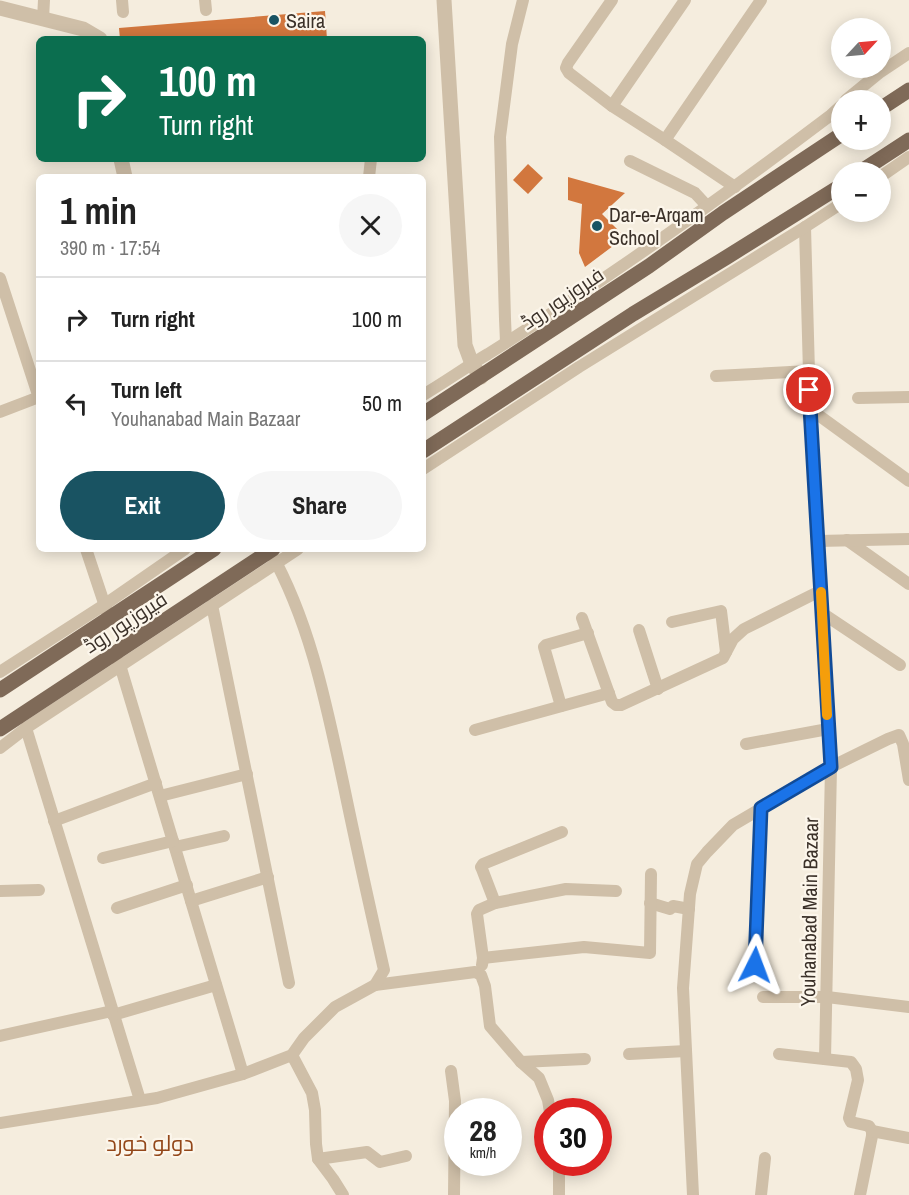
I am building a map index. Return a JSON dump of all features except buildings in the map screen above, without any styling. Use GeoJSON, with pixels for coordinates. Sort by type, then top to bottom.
{"type":"FeatureCollection","features":[{"type":"Feature","properties":{"kind":"main road"},"geometry":{"type":"LineString","coordinates":[[891,102],[909,90]]}},
{"type":"Feature","properties":{"kind":"main road"},"geometry":{"type":"LineString","coordinates":[[875,162],[909,140]]}},
{"type":"Feature","properties":{"kind":"main road","name":"فیروزپور روڈ"},"geometry":{"type":"LineString","coordinates":[[426,412],[481,377],[562,315],[644,260],[723,213],[831,141]]}},
{"type":"Feature","properties":{"kind":"main road"},"geometry":{"type":"LineString","coordinates":[[426,450],[633,314],[831,191]]}},
{"type":"Feature","properties":{"kind":"main road","name":"فیروزپور روڈ"},"geometry":{"type":"LineString","coordinates":[[0,690],[107,612],[209,552]]}},
{"type":"Feature","properties":{"kind":"main road","name":"فیروزپور روڈ"},"geometry":{"type":"LineString","coordinates":[[0,729],[117,660],[273,554]]}},
{"type":"Feature","properties":{"kind":"street"},"geometry":{"type":"LineString","coordinates":[[43,19],[44,0]]}},
{"type":"Feature","properties":{"kind":"street"},"geometry":{"type":"LineString","coordinates":[[444,0],[465,345],[472,364],[481,377]]}},
{"type":"Feature","properties":{"kind":"street"},"geometry":{"type":"LineString","coordinates":[[506,342],[500,136],[512,44],[523,0]]}},
{"type":"Feature","properties":{"kind":"street"},"geometry":{"type":"LineString","coordinates":[[612,0],[568,63],[569,73],[612,106],[735,187]]}},
{"type":"Feature","properties":{"kind":"street"},"geometry":{"type":"LineString","coordinates":[[612,106],[685,0]]}},
{"type":"Feature","properties":{"kind":"street"},"geometry":{"type":"LineString","coordinates":[[665,140],[761,0]]}},
{"type":"Feature","properties":{"kind":"street"},"geometry":{"type":"LineString","coordinates":[[0,8],[83,29],[95,36]]}},
{"type":"Feature","properties":{"kind":"street"},"geometry":{"type":"LineString","coordinates":[[858,90],[909,53]]}},
{"type":"Feature","properties":{"kind":"street"},"geometry":{"type":"LineString","coordinates":[[644,260],[707,206],[831,115]]}},
{"type":"Feature","properties":{"kind":"street"},"geometry":{"type":"LineString","coordinates":[[891,170],[909,158]]}},
{"type":"Feature","properties":{"kind":"street"},"geometry":{"type":"LineString","coordinates":[[630,161],[696,193],[707,206]]}},
{"type":"Feature","properties":{"kind":"street"},"geometry":{"type":"LineString","coordinates":[[426,467],[579,367],[831,210]]}},
{"type":"Feature","properties":{"kind":"street","name":"Youhanabad Main Bazaar"},"geometry":{"type":"LineString","coordinates":[[805,227],[810,409],[831,767],[825,1059]]}},
{"type":"Feature","properties":{"kind":"street"},"geometry":{"type":"LineString","coordinates":[[0,278],[36,389]]}},
{"type":"Feature","properties":{"kind":"street"},"geometry":{"type":"LineString","coordinates":[[426,393],[506,342],[562,315]]}},
{"type":"Feature","properties":{"kind":"street"},"geometry":{"type":"LineString","coordinates":[[716,376],[809,371]]}},
{"type":"Feature","properties":{"kind":"street"},"geometry":{"type":"LineString","coordinates":[[858,398],[909,397]]}},
{"type":"Feature","properties":{"kind":"street"},"geometry":{"type":"LineString","coordinates":[[0,412],[36,399]]}},
{"type":"Feature","properties":{"kind":"street"},"geometry":{"type":"LineString","coordinates":[[810,409],[909,481]]}},
{"type":"Feature","properties":{"kind":"street"},"geometry":{"type":"LineString","coordinates":[[847,540],[909,584]]}},
{"type":"Feature","properties":{"kind":"street"},"geometry":{"type":"LineString","coordinates":[[818,541],[909,540]]}},
{"type":"Feature","properties":{"kind":"street"},"geometry":{"type":"LineString","coordinates":[[87,552],[107,612]]}},
{"type":"Feature","properties":{"kind":"street"},"geometry":{"type":"LineString","coordinates":[[0,672],[107,612],[181,552]]}},
{"type":"Feature","properties":{"kind":"street"},"geometry":{"type":"LineString","coordinates":[[0,747],[117,660],[212,605],[273,554],[298,613],[325,700],[384,970],[375,985]]}},
{"type":"Feature","properties":{"kind":"street"},"geometry":{"type":"LineString","coordinates":[[582,618],[612,702],[621,705],[723,658],[733,639],[744,629],[820,591]]}},
{"type":"Feature","properties":{"kind":"street"},"geometry":{"type":"LineString","coordinates":[[212,605],[289,983]]}},
{"type":"Feature","properties":{"kind":"street"},"geometry":{"type":"LineString","coordinates":[[672,622],[721,611],[726,653]]}},
{"type":"Feature","properties":{"kind":"street"},"geometry":{"type":"LineString","coordinates":[[822,613],[900,665]]}},
{"type":"Feature","properties":{"kind":"street"},"geometry":{"type":"LineString","coordinates":[[639,630],[658,688]]}},
{"type":"Feature","properties":{"kind":"street"},"geometry":{"type":"LineString","coordinates":[[561,706],[544,647],[588,633]]}},
{"type":"Feature","properties":{"kind":"street"},"geometry":{"type":"LineString","coordinates":[[117,660],[243,1074]]}},
{"type":"Feature","properties":{"kind":"street"},"geometry":{"type":"LineString","coordinates":[[475,730],[609,693]]}},
{"type":"Feature","properties":{"kind":"street"},"geometry":{"type":"LineString","coordinates":[[26,728],[140,1100]]}},
{"type":"Feature","properties":{"kind":"street"},"geometry":{"type":"LineString","coordinates":[[746,744],[828,729]]}},
{"type":"Feature","properties":{"kind":"street"},"geometry":{"type":"LineString","coordinates":[[693,1195],[683,988],[690,894],[698,864],[733,825],[831,767],[888,739],[904,734],[903,744],[909,780]]}},
{"type":"Feature","properties":{"kind":"street"},"geometry":{"type":"LineString","coordinates":[[160,796],[247,774]]}},
{"type":"Feature","properties":{"kind":"street"},"geometry":{"type":"LineString","coordinates":[[54,821],[156,783]]}},
{"type":"Feature","properties":{"kind":"street"},"geometry":{"type":"LineString","coordinates":[[755,965],[761,808]]}},
{"type":"Feature","properties":{"kind":"street"},"geometry":{"type":"LineString","coordinates":[[495,903],[481,867],[483,864],[562,832]]}},
{"type":"Feature","properties":{"kind":"street"},"geometry":{"type":"LineString","coordinates":[[103,858],[224,836]]}},
{"type":"Feature","properties":{"kind":"street"},"geometry":{"type":"LineString","coordinates":[[483,958],[584,947],[650,953],[651,874]]}},
{"type":"Feature","properties":{"kind":"street"},"geometry":{"type":"LineString","coordinates":[[191,901],[268,877]]}},
{"type":"Feature","properties":{"kind":"street"},"geometry":{"type":"LineString","coordinates":[[117,908],[187,885]]}},
{"type":"Feature","properties":{"kind":"street"},"geometry":{"type":"LineString","coordinates":[[547,1098],[539,1078],[521,1062],[490,1026],[485,986],[481,975],[483,958],[477,914],[479,910],[495,903],[566,889],[616,891]]}},
{"type":"Feature","properties":{"kind":"street"},"geometry":{"type":"LineString","coordinates":[[0,891],[39,890]]}},
{"type":"Feature","properties":{"kind":"street"},"geometry":{"type":"LineString","coordinates":[[650,903],[670,909],[674,906],[689,909]]}},
{"type":"Feature","properties":{"kind":"street"},"geometry":{"type":"LineString","coordinates":[[0,1123],[157,1098],[243,1074],[292,1055],[304,1038],[335,1007],[375,985],[475,972],[481,975]]}},
{"type":"Feature","properties":{"kind":"street"},"geometry":{"type":"LineString","coordinates":[[0,1036],[113,1013],[216,985]]}},
{"type":"Feature","properties":{"kind":"street"},"geometry":{"type":"LineString","coordinates":[[763,998],[826,997],[909,1006]]}},
{"type":"Feature","properties":{"kind":"street"},"geometry":{"type":"LineString","coordinates":[[629,1054],[686,1051]]}},
{"type":"Feature","properties":{"kind":"street"},"geometry":{"type":"LineString","coordinates":[[779,1054],[851,1062],[856,1069],[858,1080],[849,1118],[851,1122],[869,1126],[872,1131],[860,1195]]}},
{"type":"Feature","properties":{"kind":"street"},"geometry":{"type":"LineString","coordinates":[[292,1055],[312,1094],[318,1159],[343,1195]]}},
{"type":"Feature","properties":{"kind":"street"},"geometry":{"type":"LineString","coordinates":[[521,1062],[585,1059]]}},
{"type":"Feature","properties":{"kind":"street"},"geometry":{"type":"LineString","coordinates":[[451,1071],[455,1101],[454,1195]]}},
{"type":"Feature","properties":{"kind":"street"},"geometry":{"type":"LineString","coordinates":[[872,1131],[909,1138]]}},
{"type":"Feature","properties":{"kind":"street"},"geometry":{"type":"LineString","coordinates":[[318,1159],[367,1152],[380,1161],[406,1156]]}},
{"type":"Feature","properties":{"kind":"street"},"geometry":{"type":"LineString","coordinates":[[761,1195],[765,1158]]}},
{"type":"Feature","properties":{"kind":"street"},"geometry":{"type":"LineString","coordinates":[[559,1176],[559,1195]]}},
{"type":"Feature","properties":{"kind":"slow traffic"},"geometry":{"type":"LineString","coordinates":[[821,592],[827,715]]}},
{"type":"Feature","properties":{"kind":"place","name":"Saira"},"geometry":{"type":"Point","coordinates":[274,20]}},
{"type":"Feature","properties":{"kind":"place","name":"Dar-e-Arqam School"},"geometry":{"type":"Point","coordinates":[597,226]}},
{"type":"Feature","properties":{"kind":"district","name":"دولو خورد"},"geometry":{"type":"Point","coordinates":[150,1143]}},
{"type":"Feature","properties":{"kind":"route"},"geometry":{"type":"LineString","coordinates":[[755,965],[761,808],[831,767],[809,390]]}}]}
